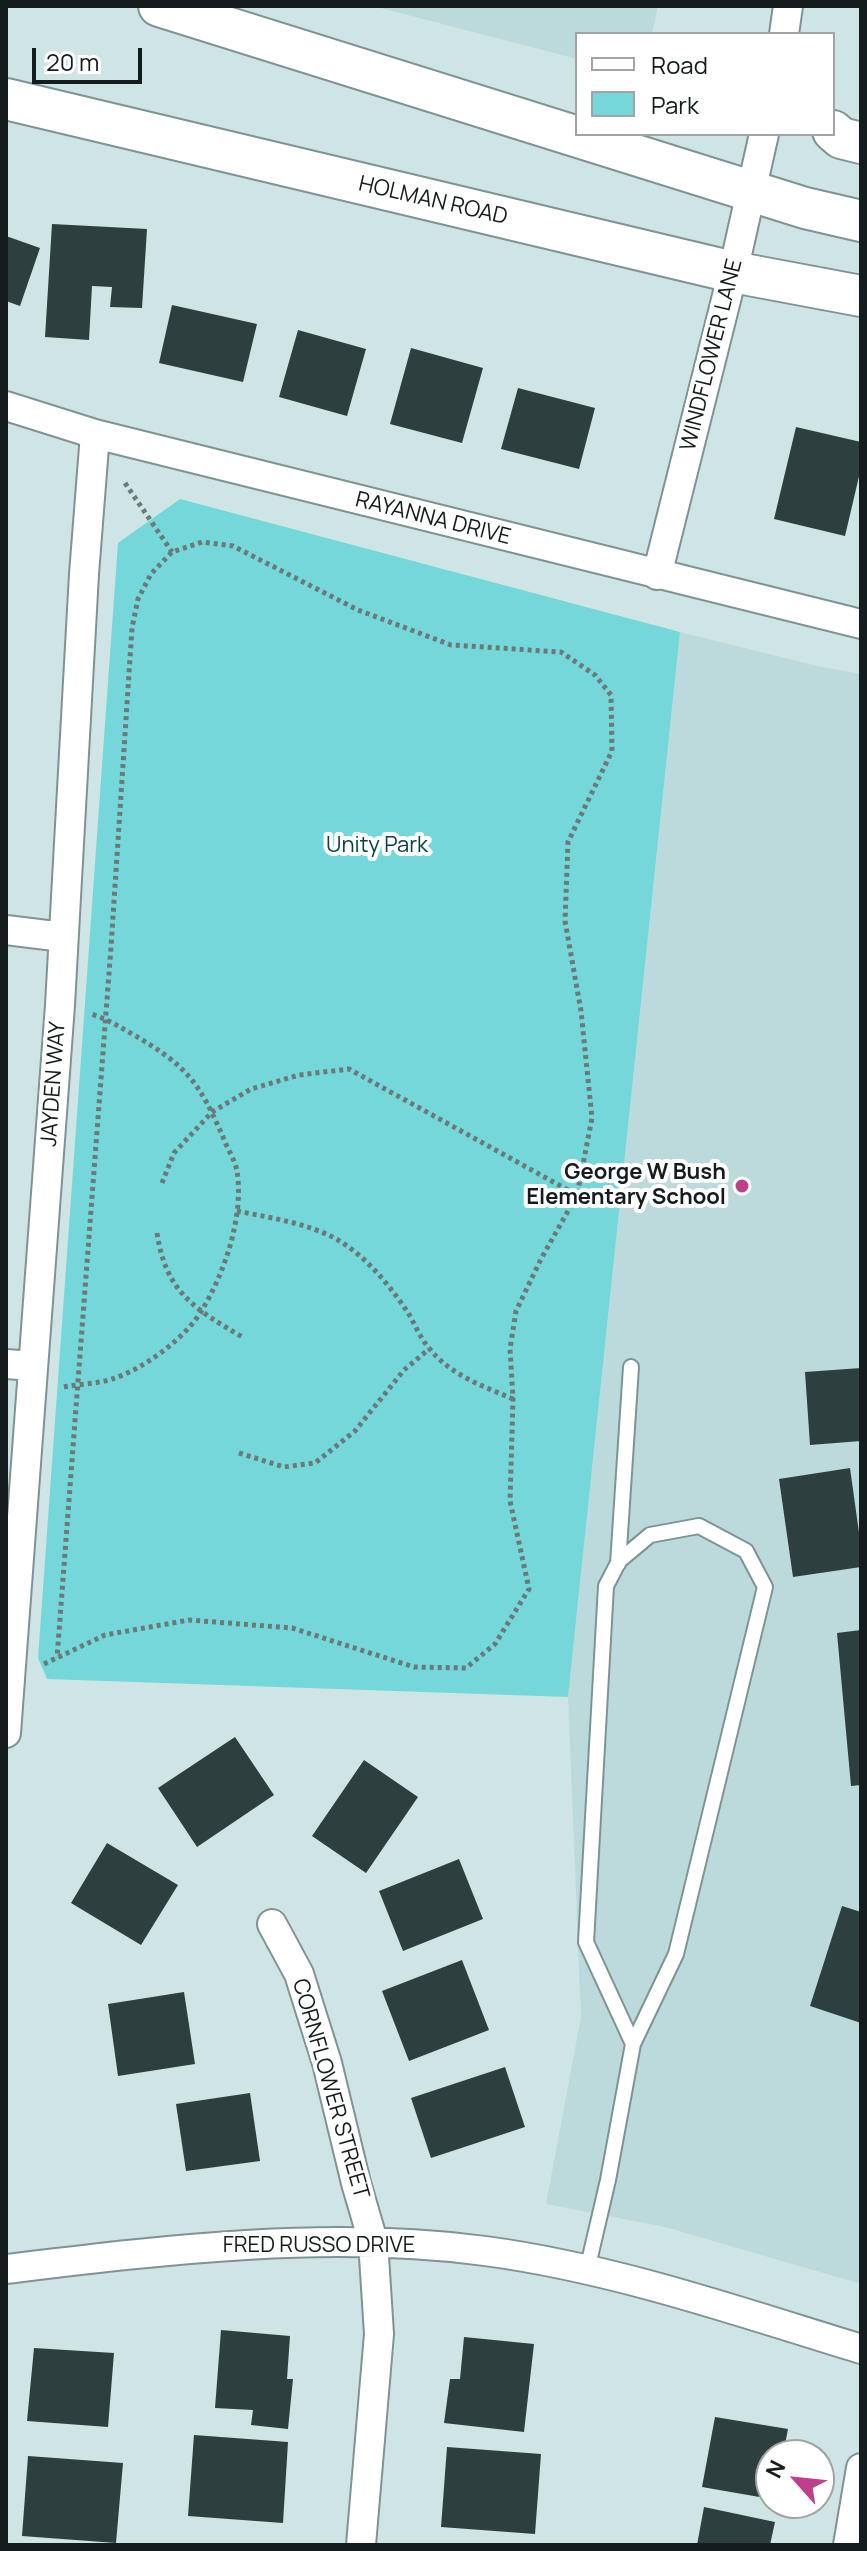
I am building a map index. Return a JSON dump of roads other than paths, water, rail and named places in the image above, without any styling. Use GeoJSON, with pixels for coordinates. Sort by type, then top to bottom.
{"type":"FeatureCollection","features":[{"type":"Feature","properties":{"kind":"main road"},"geometry":{"type":"LineString","coordinates":[[159,6],[575,136]]}},
{"type":"Feature","properties":{"kind":"main road","name":"HOLMAN ROAD"},"geometry":{"type":"LineString","coordinates":[[6,99],[733,272],[861,296]]}},
{"type":"Feature","properties":{"kind":"main road"},"geometry":{"type":"LineString","coordinates":[[835,133],[841,138],[861,143]]}},
{"type":"Feature","properties":{"kind":"main road"},"geometry":{"type":"LineString","coordinates":[[576,136],[805,208],[861,221]]}},
{"type":"Feature","properties":{"kind":"street"},"geometry":{"type":"LineString","coordinates":[[784,32],[788,6]]}},
{"type":"Feature","properties":{"kind":"street","name":"WINDFLOWER LANE"},"geometry":{"type":"LineString","coordinates":[[657,575],[764,136]]}},
{"type":"Feature","properties":{"kind":"street","name":"RAYANNA DRIVE"},"geometry":{"type":"LineString","coordinates":[[6,406],[95,434],[861,624]]}},
{"type":"Feature","properties":{"kind":"street","name":"JAYDEN WAY"},"geometry":{"type":"LineString","coordinates":[[6,1733],[23,1374],[60,1005],[84,574],[95,434]]}},
{"type":"Feature","properties":{"kind":"street"},"geometry":{"type":"LineString","coordinates":[[6,930],[63,937]]}},
{"type":"Feature","properties":{"kind":"street","name":"CORNFLOWER STREET"},"geometry":{"type":"LineString","coordinates":[[272,1924],[299,1974],[327,2063],[373,2241],[379,2334],[361,2545]]}},
{"type":"Feature","properties":{"kind":"street","name":"FRED RUSSO DRIVE"},"geometry":{"type":"LineString","coordinates":[[6,2269],[162,2250],[266,2243],[373,2241],[485,2251],[587,2270],[681,2294],[861,2349]]}},
{"type":"Feature","properties":{"kind":"street"},"geometry":{"type":"LineString","coordinates":[[848,2545],[861,2468]]}},
{"type":"Feature","properties":{"kind":"lane"},"geometry":{"type":"LineString","coordinates":[[618,1564],[631,1367]]}},
{"type":"Feature","properties":{"kind":"lane"},"geometry":{"type":"LineString","coordinates":[[587,2270],[608,2180],[633,2044],[676,1954],[765,1587],[746,1551],[699,1526],[650,1535],[618,1564],[606,1586],[586,1942],[633,2044]]}},
{"type":"Feature","properties":{"kind":"place","name":"George W Bush Elementary School"},"geometry":{"type":"Point","coordinates":[742,1186]}},
{"type":"Feature","properties":{"kind":"park label","name":"Unity Park"},"geometry":{"type":"Point","coordinates":[377,846]}}]}
